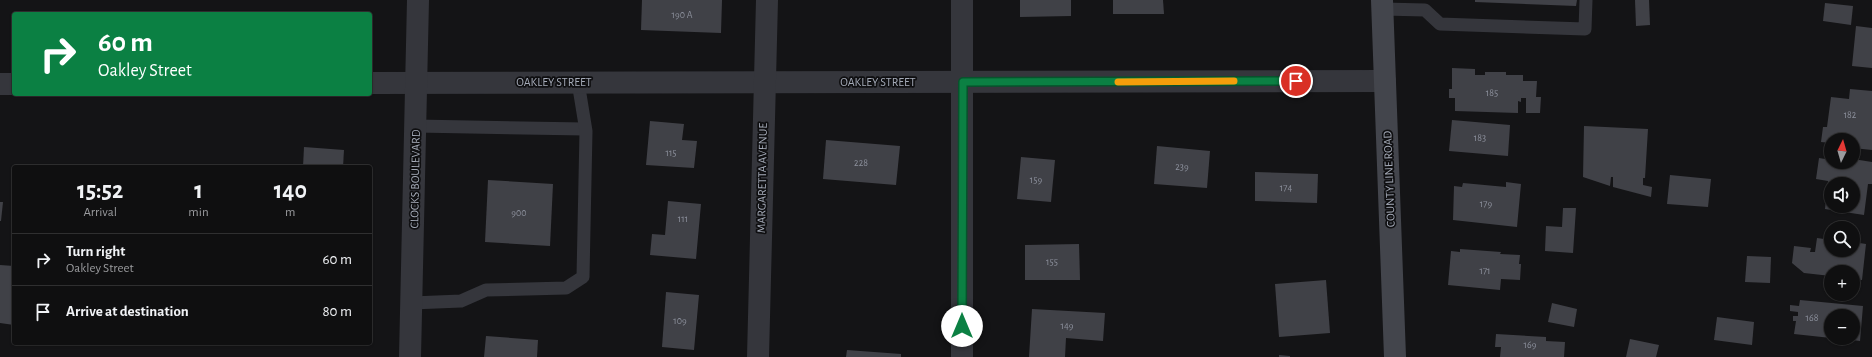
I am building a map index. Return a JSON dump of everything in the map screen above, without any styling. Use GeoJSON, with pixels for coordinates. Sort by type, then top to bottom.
{"type":"FeatureCollection","features":[{"type":"Feature","properties":{"kind":"main road","name":"COUNTY LINE ROAD"},"geometry":{"type":"LineString","coordinates":[[1383,5],[1395,357]]}},
{"type":"Feature","properties":{"kind":"street","name":"CLOCKS BOULEVARD"},"geometry":{"type":"LineString","coordinates":[[410,357],[418,0]]}},
{"type":"Feature","properties":{"kind":"street","name":"MARGARETTA AVENUE"},"geometry":{"type":"LineString","coordinates":[[758,357],[766,0]]}},
{"type":"Feature","properties":{"kind":"street"},"geometry":{"type":"LineString","coordinates":[[962,0],[962,357]]}},
{"type":"Feature","properties":{"kind":"street","name":"OAKLEY STREET"},"geometry":{"type":"LineString","coordinates":[[372,83],[1385,81]]}},
{"type":"Feature","properties":{"kind":"street"},"geometry":{"type":"LineString","coordinates":[[0,84],[12,84]]}},
{"type":"Feature","properties":{"kind":"lane"},"geometry":{"type":"LineString","coordinates":[[1383,5],[1425,10],[1440,24],[1585,29],[1586,0]]}},
{"type":"Feature","properties":{"kind":"lane"},"geometry":{"type":"LineString","coordinates":[[412,303],[461,301],[486,290],[566,288],[583,277],[585,129],[578,82]]}},
{"type":"Feature","properties":{"kind":"lane"},"geometry":{"type":"LineString","coordinates":[[416,126],[585,129]]}},
{"type":"Feature","properties":{"kind":"building"},"geometry":{"type":"Polygon","coordinates":[[[642,0],[722,0],[721,33],[641,30],[642,0]]]}},
{"type":"Feature","properties":{"kind":"building"},"geometry":{"type":"Polygon","coordinates":[[[1020,0],[1071,0],[1071,16],[1020,17],[1020,0]]]}},
{"type":"Feature","properties":{"kind":"building"},"geometry":{"type":"Polygon","coordinates":[[[1113,0],[1163,0],[1164,14],[1113,14],[1113,0]]]}},
{"type":"Feature","properties":{"kind":"building"},"geometry":{"type":"Polygon","coordinates":[[[1475,0],[1577,0],[1576,6],[1475,2],[1475,0]]]}},
{"type":"Feature","properties":{"kind":"building"},"geometry":{"type":"Polygon","coordinates":[[[1635,0],[1649,0],[1650,25],[1636,26],[1635,0]]]}},
{"type":"Feature","properties":{"kind":"building"},"geometry":{"type":"Polygon","coordinates":[[[1825,3],[1853,6],[1851,25],[1823,21],[1825,3]]]}},
{"type":"Feature","properties":{"kind":"building"},"geometry":{"type":"Polygon","coordinates":[[[1856,26],[1872,28],[1872,68],[1852,66],[1856,26]]]}},
{"type":"Feature","properties":{"kind":"building"},"geometry":{"type":"Polygon","coordinates":[[[1452,68],[1475,69],[1475,75],[1485,75],[1485,72],[1506,72],[1506,75],[1523,75],[1523,81],[1537,81],[1536,97],[1541,97],[1540,113],[1526,113],[1526,98],[1521,98],[1521,102],[1518,101],[1518,113],[1455,111],[1455,98],[1449,98],[1449,89],[1452,89],[1452,68]]]}},
{"type":"Feature","properties":{"kind":"building"},"geometry":{"type":"Polygon","coordinates":[[[1850,89],[1872,91],[1872,150],[1860,149],[1860,133],[1824,133],[1824,142],[1821,142],[1823,127],[1827,127],[1831,97],[1849,99],[1850,89]]]}},
{"type":"Feature","properties":{"kind":"building"},"geometry":{"type":"Polygon","coordinates":[[[1452,120],[1510,125],[1508,156],[1449,151],[1452,120]]]}},
{"type":"Feature","properties":{"kind":"building"},"geometry":{"type":"Polygon","coordinates":[[[650,121],[684,124],[682,140],[697,141],[694,168],[646,165],[650,121]]]}},
{"type":"Feature","properties":{"kind":"building"},"geometry":{"type":"Polygon","coordinates":[[[1584,126],[1648,129],[1645,178],[1643,178],[1643,185],[1652,187],[1651,197],[1613,187],[1613,177],[1611,177],[1610,186],[1583,177],[1584,126]]]}},
{"type":"Feature","properties":{"kind":"building"},"geometry":{"type":"Polygon","coordinates":[[[826,140],[900,146],[896,185],[823,179],[826,140]]]}},
{"type":"Feature","properties":{"kind":"building"},"geometry":{"type":"Polygon","coordinates":[[[1157,146],[1210,151],[1207,188],[1154,184],[1157,146]]]}},
{"type":"Feature","properties":{"kind":"building"},"geometry":{"type":"Polygon","coordinates":[[[304,147],[344,150],[343,165],[303,165],[304,147]]]}},
{"type":"Feature","properties":{"kind":"building"},"geometry":{"type":"Polygon","coordinates":[[[1021,157],[1055,160],[1051,202],[1017,199],[1021,157]]]}},
{"type":"Feature","properties":{"kind":"building"},"geometry":{"type":"Polygon","coordinates":[[[1819,158],[1824,159],[1824,169],[1860,169],[1860,160],[1872,162],[1872,184],[1868,184],[1864,215],[1851,213],[1860,213],[1860,177],[1824,177],[1824,180],[1816,179],[1819,158]]]}},
{"type":"Feature","properties":{"kind":"building"},"geometry":{"type":"Polygon","coordinates":[[[1255,172],[1318,174],[1317,203],[1255,201],[1255,172]]]}},
{"type":"Feature","properties":{"kind":"building"},"geometry":{"type":"Polygon","coordinates":[[[1670,175],[1711,179],[1708,207],[1667,204],[1670,175]]]}},
{"type":"Feature","properties":{"kind":"building"},"geometry":{"type":"Polygon","coordinates":[[[488,180],[553,184],[550,246],[485,242],[488,180]]]}},
{"type":"Feature","properties":{"kind":"building"},"geometry":{"type":"Polygon","coordinates":[[[1506,182],[1521,184],[1517,227],[1453,220],[1454,186],[1462,187],[1463,183],[1506,187],[1506,182]]]}},
{"type":"Feature","properties":{"kind":"building"},"geometry":{"type":"Polygon","coordinates":[[[668,201],[701,204],[696,259],[650,255],[652,234],[665,235],[668,201]]]}},
{"type":"Feature","properties":{"kind":"building"},"geometry":{"type":"Polygon","coordinates":[[[0,202],[3,202],[1,221],[0,221],[0,202]]]}},
{"type":"Feature","properties":{"kind":"building"},"geometry":{"type":"Polygon","coordinates":[[[1563,208],[1576,208],[1573,253],[1545,251],[1546,226],[1562,227],[1563,208]]]}},
{"type":"Feature","properties":{"kind":"building"},"geometry":{"type":"Polygon","coordinates":[[[1817,238],[1824,239],[1824,257],[1860,257],[1860,243],[1866,244],[1862,280],[1860,280],[1860,265],[1824,265],[1824,275],[1804,273],[1792,263],[1794,246],[1811,248],[1810,252],[1815,252],[1817,238]]]}},
{"type":"Feature","properties":{"kind":"building"},"geometry":{"type":"Polygon","coordinates":[[[1079,244],[1080,280],[1025,280],[1025,245],[1079,244]]]}},
{"type":"Feature","properties":{"kind":"building"},"geometry":{"type":"Polygon","coordinates":[[[1460,249],[1520,255],[1520,280],[1501,279],[1500,290],[1448,285],[1451,251],[1460,252],[1460,249]]]}},
{"type":"Feature","properties":{"kind":"building"},"geometry":{"type":"Polygon","coordinates":[[[1747,256],[1771,257],[1770,283],[1745,282],[1747,256]]]}},
{"type":"Feature","properties":{"kind":"building"},"geometry":{"type":"Polygon","coordinates":[[[0,265],[12,266],[12,325],[0,323],[0,265]]]}},
{"type":"Feature","properties":{"kind":"building"},"geometry":{"type":"Polygon","coordinates":[[[1326,280],[1330,333],[1279,337],[1275,284],[1326,280]]]}},
{"type":"Feature","properties":{"kind":"building"},"geometry":{"type":"Polygon","coordinates":[[[666,292],[699,295],[694,350],[662,347],[666,292]]]}},
{"type":"Feature","properties":{"kind":"building"},"geometry":{"type":"Polygon","coordinates":[[[1800,300],[1863,306],[1860,341],[1860,309],[1824,309],[1824,337],[1794,334],[1796,321],[1793,321],[1793,316],[1798,316],[1798,312],[1790,311],[1790,305],[1799,306],[1800,300]]]}},
{"type":"Feature","properties":{"kind":"building"},"geometry":{"type":"Polygon","coordinates":[[[1552,303],[1577,309],[1574,327],[1548,322],[1552,303]]]}},
{"type":"Feature","properties":{"kind":"building"},"geometry":{"type":"Polygon","coordinates":[[[1032,309],[1105,313],[1103,341],[1066,338],[1065,357],[1029,357],[1032,309]]]}},
{"type":"Feature","properties":{"kind":"building"},"geometry":{"type":"Polygon","coordinates":[[[1717,317],[1754,322],[1752,345],[1714,340],[1717,317]]]}},
{"type":"Feature","properties":{"kind":"building"},"geometry":{"type":"Polygon","coordinates":[[[1496,334],[1546,337],[1546,341],[1565,342],[1564,357],[1500,357],[1501,347],[1495,347],[1496,334]]]}},
{"type":"Feature","properties":{"kind":"building"},"geometry":{"type":"Polygon","coordinates":[[[486,336],[538,340],[537,357],[484,357],[486,336]]]}},
{"type":"Feature","properties":{"kind":"building"},"geometry":{"type":"Polygon","coordinates":[[[1630,339],[1659,345],[1656,357],[1626,357],[1630,339]]]}},
{"type":"Feature","properties":{"kind":"building"},"geometry":{"type":"Polygon","coordinates":[[[847,350],[901,354],[901,357],[846,357],[847,350]]]}},
{"type":"Feature","properties":{"kind":"building"},"geometry":{"type":"Polygon","coordinates":[[[1279,355],[1290,356],[1290,357],[1279,357],[1279,355]]]}},
{"type":"Feature","properties":{"kind":"slow traffic"},"geometry":{"type":"LineString","coordinates":[[1118,82],[1234,81]]}},
{"type":"Feature","properties":{"kind":"route"},"geometry":{"type":"LineString","coordinates":[[962,326],[963,82],[1296,81]]}}]}
